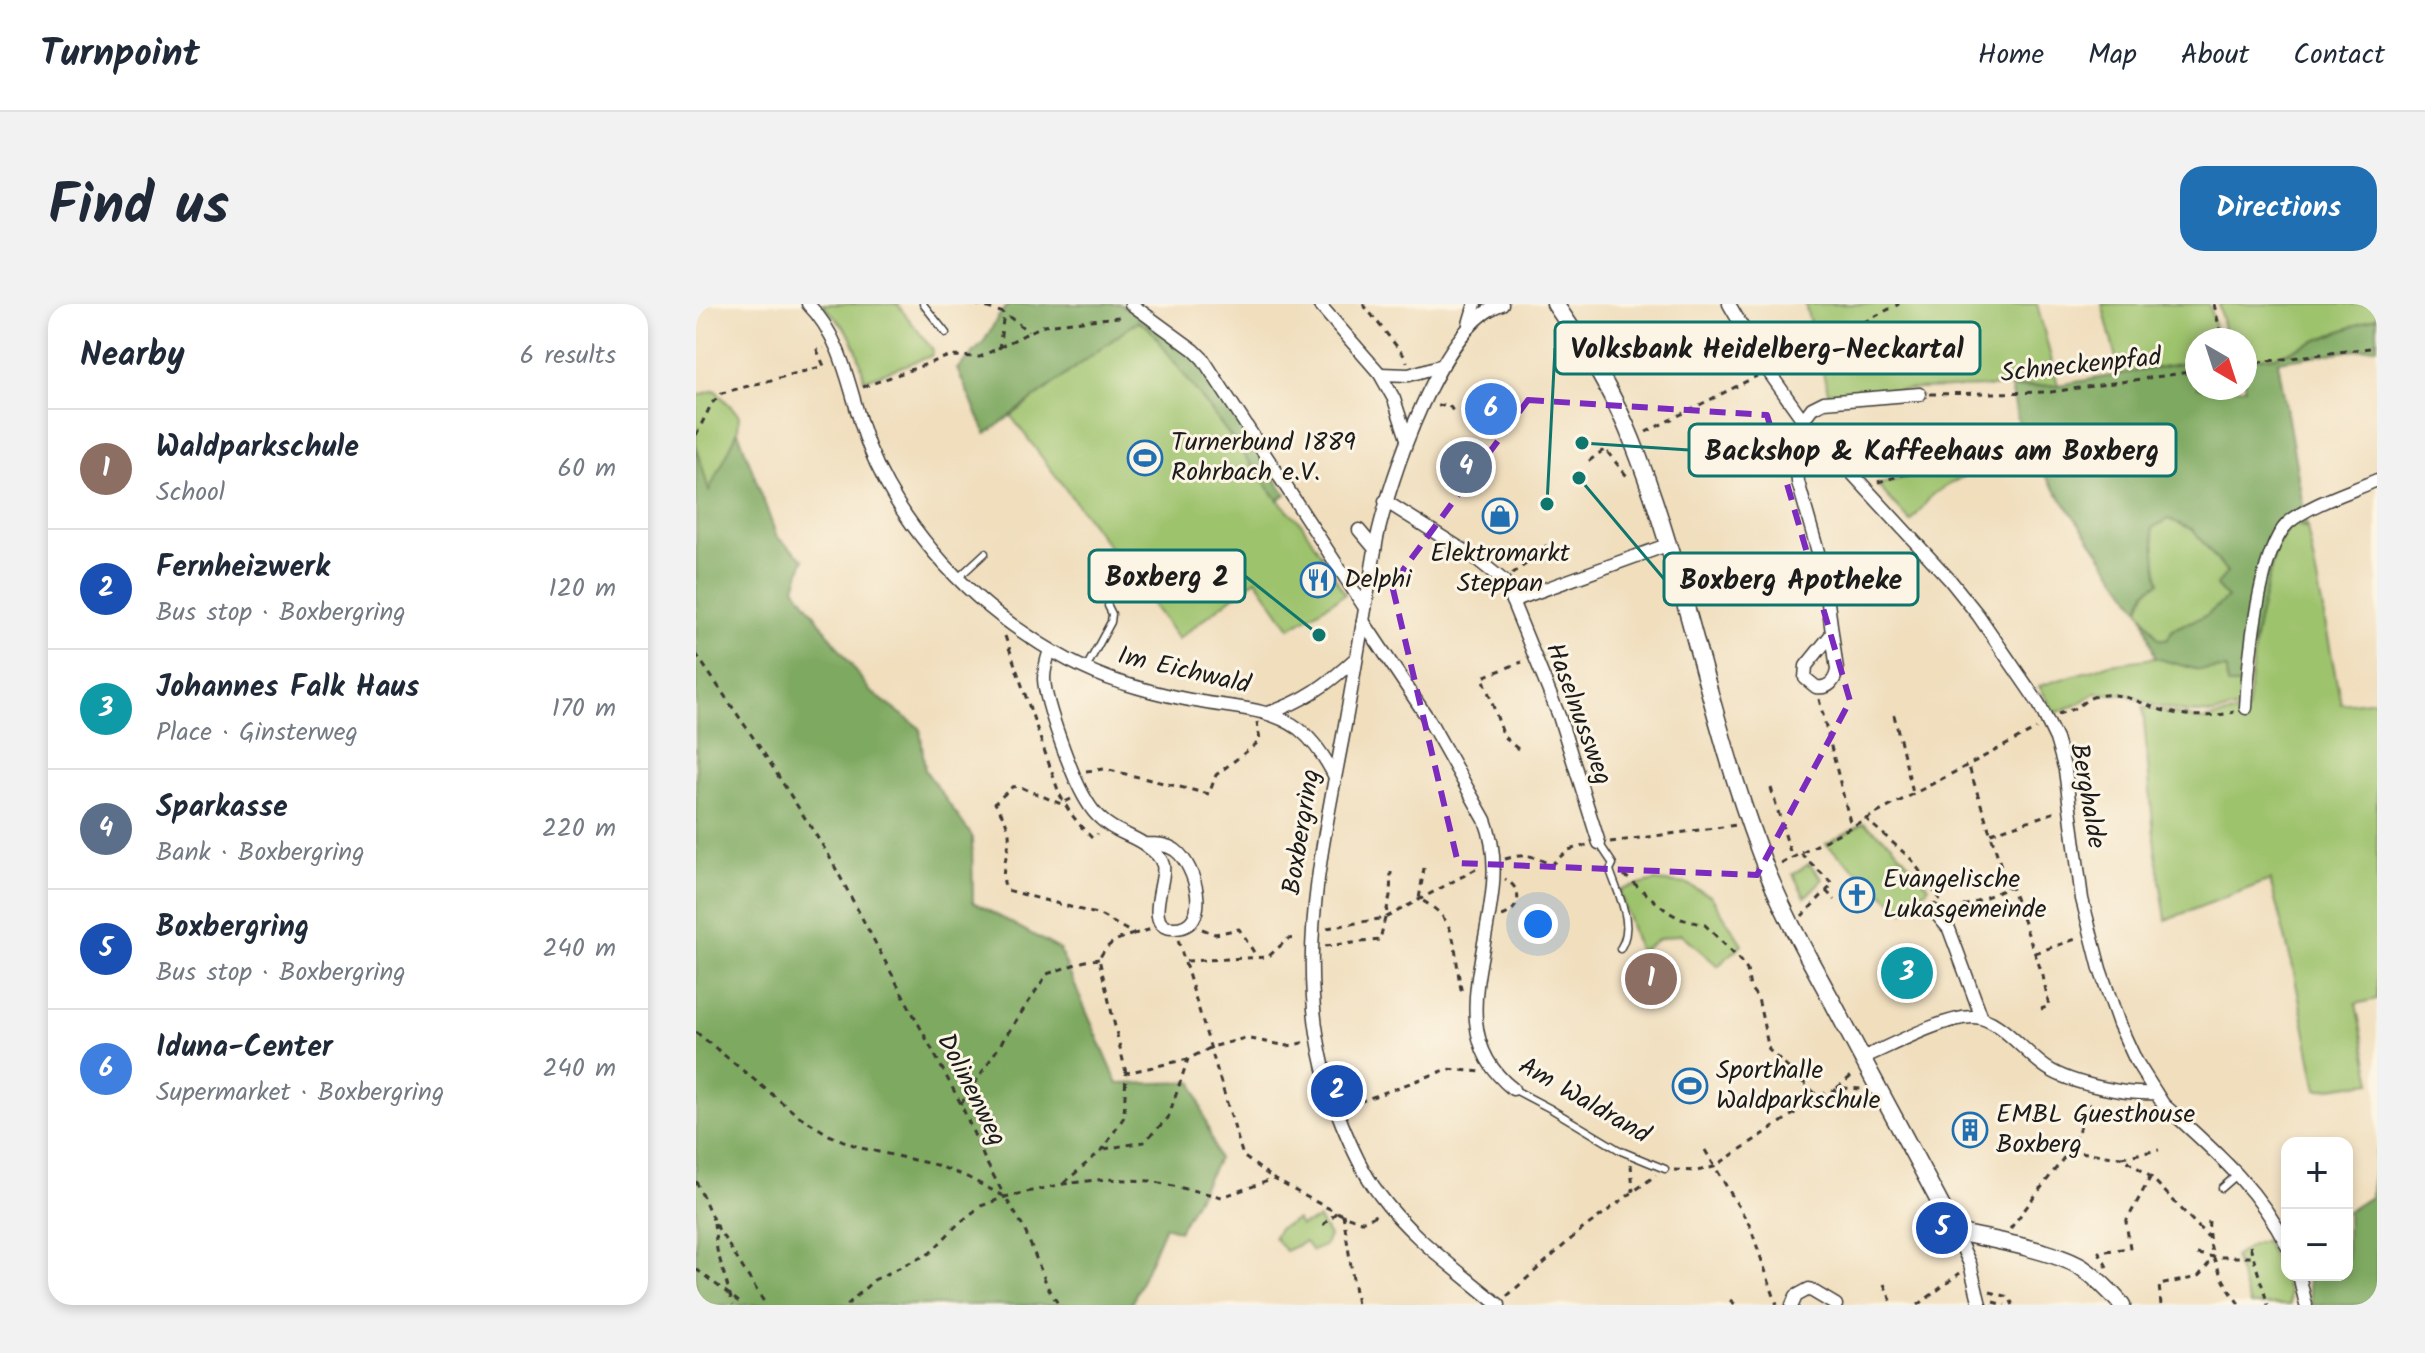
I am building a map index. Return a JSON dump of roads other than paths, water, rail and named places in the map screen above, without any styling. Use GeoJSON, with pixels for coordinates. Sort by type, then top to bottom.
{"type":"FeatureCollection","features":[{"type":"Feature","properties":{"kind":"street","name":"Im Eichwald"},"geometry":{"type":"LineString","coordinates":[[808,304],[835,343],[870,448],[890,488],[934,552],[958,578],[1007,621],[1050,650],[1086,668],[1134,687],[1262,712],[1288,722],[1308,737],[1335,777]]}},
{"type":"Feature","properties":{"kind":"street"},"geometry":{"type":"LineString","coordinates":[[1319,304],[1380,374],[1394,399],[1407,439]]}},
{"type":"Feature","properties":{"kind":"street","name":"Boxbergring"},"geometry":{"type":"LineString","coordinates":[[1475,304],[1469,324],[1443,365],[1407,439],[1385,501],[1320,865],[1311,947],[1312,993],[1318,1040],[1337,1110],[1362,1167],[1387,1206],[1411,1231],[1499,1305]]}},
{"type":"Feature","properties":{"kind":"street","name":"Boxbergring"},"geometry":{"type":"LineString","coordinates":[[1469,324],[1484,312],[1502,304]]}},
{"type":"Feature","properties":{"kind":"street"},"geometry":{"type":"LineString","coordinates":[[1541,304],[1557,307],[1588,353],[1632,440],[1667,545],[1749,822],[1767,871],[1955,1232],[1970,1264],[1980,1305]]}},
{"type":"Feature","properties":{"kind":"street","name":"Berghalde"},"geometry":{"type":"LineString","coordinates":[[1729,304],[1768,371],[1803,420],[1934,561],[1978,615],[2049,723],[2061,752],[2090,934],[2119,1024],[2136,1061],[2163,1104],[2238,1174],[2273,1217],[2281,1233]]}},
{"type":"Feature","properties":{"kind":"street","name":"Am Waldrand"},"geometry":{"type":"LineString","coordinates":[[1133,306],[1203,359],[1329,553],[1485,820],[1492,838],[1493,878],[1475,1017],[1482,1050],[1496,1073],[1513,1089]]}},
{"type":"Feature","properties":{"kind":"street"},"geometry":{"type":"LineString","coordinates":[[1380,374],[1409,375],[1443,365]]}},
{"type":"Feature","properties":{"kind":"street"},"geometry":{"type":"LineString","coordinates":[[1831,635],[1806,666],[1805,678],[1816,687],[1827,687],[1836,677],[1836,658],[1824,573],[1798,482],[1796,458],[1803,420],[1812,408],[1824,402],[1920,394]]}},
{"type":"Feature","properties":{"kind":"street"},"geometry":{"type":"LineString","coordinates":[[2241,709],[2258,608],[2277,539],[2297,516],[2377,480]]}},
{"type":"Feature","properties":{"kind":"street","name":"Haselnussweg"},"geometry":{"type":"LineString","coordinates":[[1385,501],[1474,557],[1504,581],[1559,716],[1599,843]]}},
{"type":"Feature","properties":{"kind":"street"},"geometry":{"type":"LineString","coordinates":[[1359,530],[1375,549]]}},
{"type":"Feature","properties":{"kind":"street"},"geometry":{"type":"LineString","coordinates":[[1512,601],[1667,545]]}},
{"type":"Feature","properties":{"kind":"street"},"geometry":{"type":"LineString","coordinates":[[1050,650],[1044,685],[1082,793],[1108,825],[1145,844],[1167,846],[1188,865],[1196,884],[1196,914],[1182,927],[1168,926],[1157,908],[1164,867],[1160,858],[1145,844]]}},
{"type":"Feature","properties":{"kind":"street","name":"Im Eichwald"},"geometry":{"type":"LineString","coordinates":[[1262,712],[1294,704],[1317,692],[1355,659]]}},
{"type":"Feature","properties":{"kind":"street"},"geometry":{"type":"LineString","coordinates":[[1941,910],[1982,1018]]}},
{"type":"Feature","properties":{"kind":"street"},"geometry":{"type":"LineString","coordinates":[[1862,1058],[1942,1024],[1969,1017],[1982,1018],[1996,1025],[2037,1061],[2061,1076],[2136,1095],[2155,1093]]}},
{"type":"Feature","properties":{"kind":"street"},"geometry":{"type":"LineString","coordinates":[[1955,1232],[2001,1241],[2070,1262],[2104,1286],[2122,1305]]}},
{"type":"Feature","properties":{"kind":"street"},"geometry":{"type":"LineString","coordinates":[[2300,1281],[2306,1305]]}},
{"type":"Feature","properties":{"kind":"street"},"geometry":{"type":"LineString","coordinates":[[1792,1305],[1796,1296],[1809,1289],[1836,1305]]}},
{"type":"Feature","properties":{"kind":"lane"},"geometry":{"type":"LineString","coordinates":[[923,304],[946,333]]}},
{"type":"Feature","properties":{"kind":"lane"},"geometry":{"type":"LineString","coordinates":[[958,578],[985,553]]}},
{"type":"Feature","properties":{"kind":"lane"},"geometry":{"type":"LineString","coordinates":[[1086,668],[1111,622],[1112,614],[1108,606]]}},
{"type":"Feature","properties":{"kind":"lane"},"geometry":{"type":"LineString","coordinates":[[1090,644],[1098,648]]}},
{"type":"Feature","properties":{"kind":"lane"},"geometry":{"type":"LineString","coordinates":[[1599,843],[1613,864],[1610,870],[1627,924],[1626,939],[1620,949]]}},
{"type":"Feature","properties":{"kind":"lane","name":"Am Waldrand"},"geometry":{"type":"LineString","coordinates":[[1513,1089],[1632,1157],[1665,1169]]}},
{"type":"Feature","properties":{"kind":"lane"},"geometry":{"type":"LineString","coordinates":[[2222,1188],[2238,1174]]}},
{"type":"Feature","properties":{"kind":"place","name":"Iduna-Center"},"geometry":{"type":"Point","coordinates":[1491,409]}},
{"type":"Feature","properties":{"kind":"place","name":"Backshop & Kaffeehaus am Boxberg"},"geometry":{"type":"Point","coordinates":[1582,443]}},
{"type":"Feature","properties":{"kind":"place","name":"Turnerbund 1889 Rohrbach e.V."},"geometry":{"type":"Point","coordinates":[1145,458]}},
{"type":"Feature","properties":{"kind":"place","name":"Sparkasse"},"geometry":{"type":"Point","coordinates":[1466,467]}},
{"type":"Feature","properties":{"kind":"place","name":"Boxberg Apotheke"},"geometry":{"type":"Point","coordinates":[1579,478]}},
{"type":"Feature","properties":{"kind":"place","name":"Volksbank Heidelberg-Neckartal"},"geometry":{"type":"Point","coordinates":[1547,504]}},
{"type":"Feature","properties":{"kind":"place","name":"Elektromarkt Steppan"},"geometry":{"type":"Point","coordinates":[1500,516]}},
{"type":"Feature","properties":{"kind":"place","name":"Delphi"},"geometry":{"type":"Point","coordinates":[1318,580]}},
{"type":"Feature","properties":{"kind":"place","name":"Boxberg 2"},"geometry":{"type":"Point","coordinates":[1319,635]}},
{"type":"Feature","properties":{"kind":"place","name":"Evangelische Lukasgemeinde"},"geometry":{"type":"Point","coordinates":[1857,895]}},
{"type":"Feature","properties":{"kind":"place","name":"Johannes Falk Haus"},"geometry":{"type":"Point","coordinates":[1907,973]}},
{"type":"Feature","properties":{"kind":"place","name":"Waldparkschule"},"geometry":{"type":"Point","coordinates":[1651,979]}},
{"type":"Feature","properties":{"kind":"place","name":"Sporthalle Waldparkschule"},"geometry":{"type":"Point","coordinates":[1690,1086]}},
{"type":"Feature","properties":{"kind":"place","name":"Fernheizwerk"},"geometry":{"type":"Point","coordinates":[1337,1091]}},
{"type":"Feature","properties":{"kind":"place","name":"EMBL Guesthouse Boxberg"},"geometry":{"type":"Point","coordinates":[1970,1130]}},
{"type":"Feature","properties":{"kind":"place","name":"Boxbergring"},"geometry":{"type":"Point","coordinates":[1942,1228]}}]}
